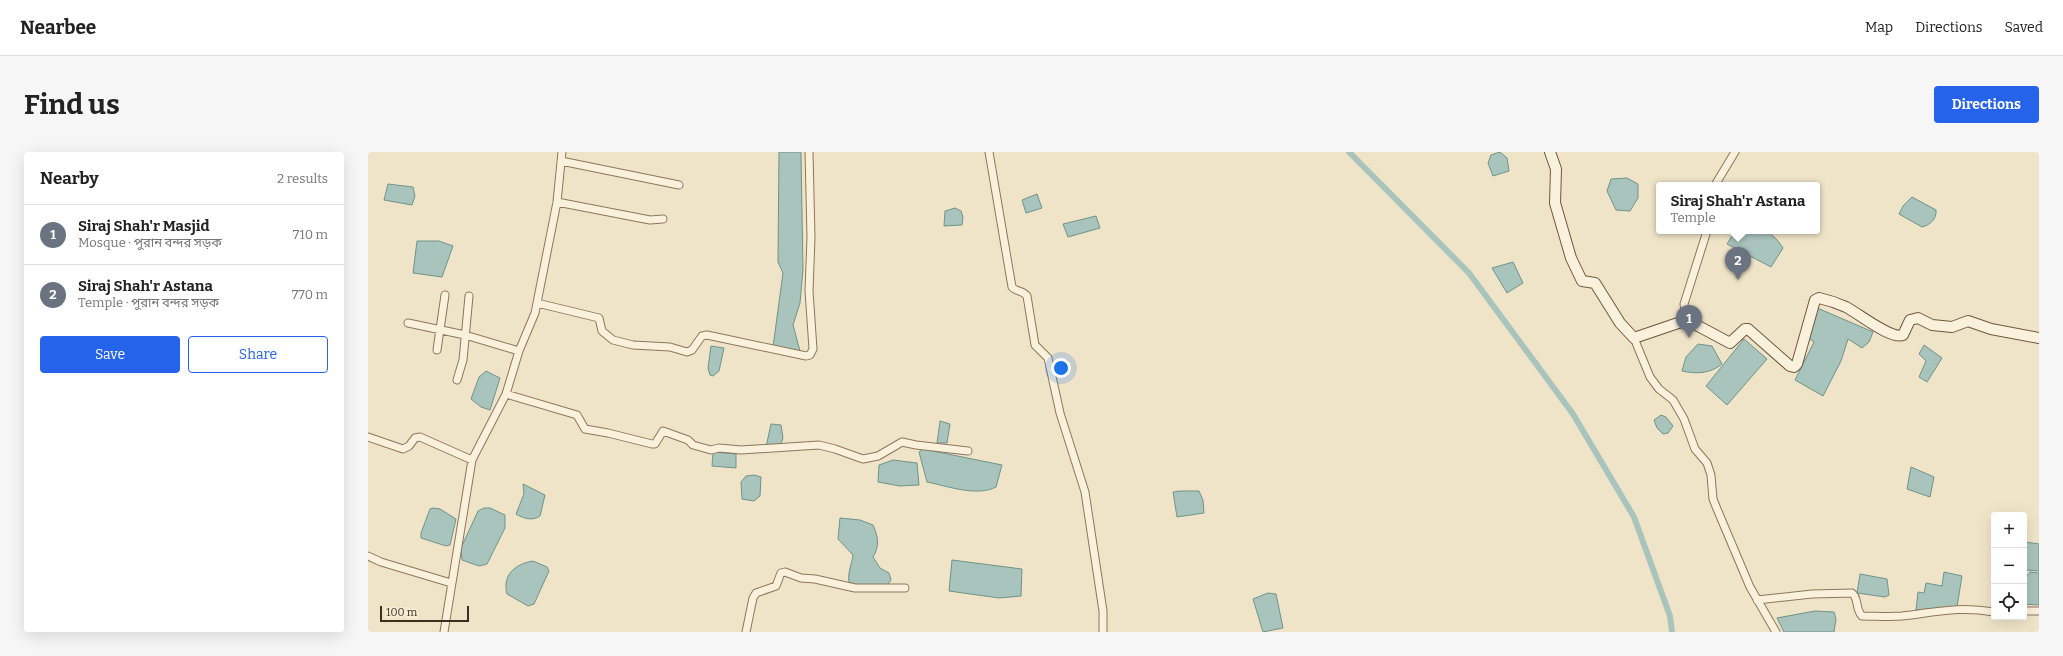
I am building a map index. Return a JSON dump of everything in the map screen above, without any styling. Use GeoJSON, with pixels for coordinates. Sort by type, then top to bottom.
{"type":"FeatureCollection","features":[{"type":"Feature","properties":{"kind":"street"},"geometry":{"type":"LineString","coordinates":[[444,632],[472,460],[506,394],[518,351],[537,303],[557,202],[562,152]]}},
{"type":"Feature","properties":{"kind":"street"},"geometry":{"type":"LineString","coordinates":[[537,303],[599,318],[602,331],[613,340],[633,345],[670,347],[687,352],[692,350],[702,336],[707,335],[806,356],[810,355],[812,349],[809,292],[811,237],[809,152]]}},
{"type":"Feature","properties":{"kind":"street"},"geometry":{"type":"LineString","coordinates":[[989,152],[1012,287],[1015,291],[1024,293],[1027,296],[1036,345],[1048,358],[1060,413],[1085,492],[1103,611],[1103,632]]}},
{"type":"Feature","properties":{"kind":"street"},"geometry":{"type":"LineString","coordinates":[[1550,152],[1556,168],[1556,202],[1571,258],[1582,281],[1595,283],[1620,322],[1634,338],[1650,377],[1659,389],[1673,400],[1684,419],[1694,449],[1707,463],[1711,475],[1715,504],[1739,564],[1757,600],[1776,632]]}},
{"type":"Feature","properties":{"kind":"street"},"geometry":{"type":"LineString","coordinates":[[1717,182],[1735,152]]}},
{"type":"Feature","properties":{"kind":"street"},"geometry":{"type":"LineString","coordinates":[[561,161],[679,185]]}},
{"type":"Feature","properties":{"kind":"street"},"geometry":{"type":"LineString","coordinates":[[557,202],[650,220],[663,218]]}},
{"type":"Feature","properties":{"kind":"street"},"geometry":{"type":"LineString","coordinates":[[1687,320],[1684,304],[1706,234]]}},
{"type":"Feature","properties":{"kind":"street"},"geometry":{"type":"LineString","coordinates":[[437,350],[445,295]]}},
{"type":"Feature","properties":{"kind":"street"},"geometry":{"type":"LineString","coordinates":[[457,380],[463,360],[469,296]]}},
{"type":"Feature","properties":{"kind":"street"},"geometry":{"type":"LineString","coordinates":[[1634,338],[1687,320],[1730,343],[1745,329],[1748,329],[1790,366],[1794,367],[1797,364],[1815,300],[1819,298],[1845,307],[1884,331],[1897,336],[1903,335],[1910,320],[1918,318],[1932,324],[1952,327],[1968,321],[1991,330],[2039,338]]}},
{"type":"Feature","properties":{"kind":"street"},"geometry":{"type":"LineString","coordinates":[[408,323],[465,334],[518,351]]}},
{"type":"Feature","properties":{"kind":"street"},"geometry":{"type":"LineString","coordinates":[[506,394],[577,415],[585,429],[652,444],[655,444],[663,431],[688,440],[693,445],[711,450],[719,448],[742,450],[819,445],[863,459],[878,456],[902,442],[968,451]]}},
{"type":"Feature","properties":{"kind":"street"},"geometry":{"type":"LineString","coordinates":[[368,437],[403,449],[409,446],[414,438],[420,437],[472,460]]}},
{"type":"Feature","properties":{"kind":"street"},"geometry":{"type":"LineString","coordinates":[[368,556],[381,562],[451,583]]}},
{"type":"Feature","properties":{"kind":"street"},"geometry":{"type":"LineString","coordinates":[[746,632],[756,593],[776,586],[781,573],[785,572],[801,578],[815,579],[855,588],[905,588]]}},
{"type":"Feature","properties":{"kind":"street"},"geometry":{"type":"LineString","coordinates":[[1757,600],[1812,594],[1852,593],[1856,597],[1858,611],[1862,616],[1902,616],[1932,611],[1971,608],[1991,611]]}},
{"type":"Feature","properties":{"kind":"street"},"geometry":{"type":"LineString","coordinates":[[2027,611],[2039,610]]}},
{"type":"Feature","properties":{"kind":"water"},"geometry":{"type":"Polygon","coordinates":[[[779,152],[801,152],[803,269],[800,303],[793,325],[800,351],[773,347],[783,273],[778,262],[779,152]]]}},
{"type":"Feature","properties":{"kind":"water"},"geometry":{"type":"Polygon","coordinates":[[[1500,152],[1507,158],[1509,171],[1493,176],[1488,163],[1491,155],[1500,152]]]}},
{"type":"Feature","properties":{"kind":"water"},"geometry":{"type":"Polygon","coordinates":[[[1627,178],[1638,184],[1638,198],[1630,211],[1616,210],[1607,191],[1611,179],[1627,178]]]}},
{"type":"Feature","properties":{"kind":"water"},"geometry":{"type":"Polygon","coordinates":[[[388,184],[413,187],[415,196],[412,205],[384,200],[388,184]]]}},
{"type":"Feature","properties":{"kind":"water"},"geometry":{"type":"Polygon","coordinates":[[[1037,194],[1042,208],[1026,213],[1022,200],[1037,194]]]}},
{"type":"Feature","properties":{"kind":"water"},"geometry":{"type":"Polygon","coordinates":[[[1912,197],[1936,210],[1934,219],[1928,225],[1922,227],[1899,214],[1903,206],[1912,197]]]}},
{"type":"Feature","properties":{"kind":"water"},"geometry":{"type":"Polygon","coordinates":[[[955,208],[961,211],[963,217],[962,225],[944,226],[945,211],[955,208]]]}},
{"type":"Feature","properties":{"kind":"water"},"geometry":{"type":"Polygon","coordinates":[[[1096,216],[1100,228],[1068,237],[1063,224],[1096,216]]]}},
{"type":"Feature","properties":{"kind":"water"},"geometry":{"type":"Polygon","coordinates":[[[1733,234],[1770,234],[1778,241],[1783,248],[1771,267],[1727,244],[1733,234]]]}},
{"type":"Feature","properties":{"kind":"water"},"geometry":{"type":"Polygon","coordinates":[[[417,241],[439,241],[453,246],[442,277],[413,273],[417,241]]]}},
{"type":"Feature","properties":{"kind":"water"},"geometry":{"type":"Polygon","coordinates":[[[1513,262],[1523,283],[1507,293],[1492,268],[1513,262]]]}},
{"type":"Feature","properties":{"kind":"water"},"geometry":{"type":"Polygon","coordinates":[[[1815,307],[1873,332],[1869,342],[1862,348],[1848,339],[1841,361],[1823,396],[1795,380],[1814,342],[1807,337],[1815,307]]]}},
{"type":"Feature","properties":{"kind":"water"},"geometry":{"type":"Polygon","coordinates":[[[1744,339],[1767,359],[1727,405],[1706,386],[1744,339]]]}},
{"type":"Feature","properties":{"kind":"water"},"geometry":{"type":"Polygon","coordinates":[[[1698,344],[1712,346],[1722,364],[1713,370],[1703,372],[1692,373],[1682,371],[1686,357],[1698,344]]]}},
{"type":"Feature","properties":{"kind":"water"},"geometry":{"type":"Polygon","coordinates":[[[1924,345],[1942,358],[1927,382],[1919,377],[1926,361],[1919,354],[1924,345]]]}},
{"type":"Feature","properties":{"kind":"water"},"geometry":{"type":"Polygon","coordinates":[[[711,346],[724,348],[719,371],[713,376],[710,375],[708,368],[711,346]]]}},
{"type":"Feature","properties":{"kind":"water"},"geometry":{"type":"Polygon","coordinates":[[[486,371],[500,378],[490,410],[481,407],[471,399],[479,377],[486,371]]]}},
{"type":"Feature","properties":{"kind":"water"},"geometry":{"type":"Polygon","coordinates":[[[1661,415],[1666,417],[1673,426],[1668,433],[1663,434],[1657,428],[1654,420],[1661,415]]]}},
{"type":"Feature","properties":{"kind":"water"},"geometry":{"type":"Polygon","coordinates":[[[940,421],[950,424],[947,443],[937,443],[940,421]]]}},
{"type":"Feature","properties":{"kind":"water"},"geometry":{"type":"Polygon","coordinates":[[[771,424],[781,425],[783,438],[780,446],[766,447],[771,424]]]}},
{"type":"Feature","properties":{"kind":"water"},"geometry":{"type":"Polygon","coordinates":[[[923,449],[1002,465],[996,487],[988,490],[971,491],[927,482],[919,452],[923,449]]]}},
{"type":"Feature","properties":{"kind":"water"},"geometry":{"type":"Polygon","coordinates":[[[713,452],[736,454],[736,468],[712,466],[713,452]]]}},
{"type":"Feature","properties":{"kind":"water"},"geometry":{"type":"Polygon","coordinates":[[[893,460],[917,463],[919,485],[900,486],[878,482],[879,465],[893,460]]]}},
{"type":"Feature","properties":{"kind":"water"},"geometry":{"type":"Polygon","coordinates":[[[1911,467],[1934,477],[1930,497],[1907,489],[1911,467]]]}},
{"type":"Feature","properties":{"kind":"water"},"geometry":{"type":"Polygon","coordinates":[[[754,475],[761,477],[760,496],[754,501],[742,499],[741,482],[746,476],[754,475]]]}},
{"type":"Feature","properties":{"kind":"water"},"geometry":{"type":"Polygon","coordinates":[[[523,484],[545,495],[540,516],[537,518],[528,519],[516,514],[524,494],[523,484]]]}},
{"type":"Feature","properties":{"kind":"water"},"geometry":{"type":"Polygon","coordinates":[[[1199,491],[1203,500],[1204,513],[1177,517],[1173,492],[1199,491]]]}},
{"type":"Feature","properties":{"kind":"water"},"geometry":{"type":"Polygon","coordinates":[[[484,508],[490,508],[505,515],[505,528],[487,564],[479,566],[462,560],[461,548],[478,511],[484,508]]]}},
{"type":"Feature","properties":{"kind":"water"},"geometry":{"type":"Polygon","coordinates":[[[430,509],[440,509],[456,519],[450,545],[446,546],[421,538],[421,533],[430,509]]]}},
{"type":"Feature","properties":{"kind":"water"},"geometry":{"type":"Polygon","coordinates":[[[840,518],[860,520],[873,525],[878,541],[877,549],[873,557],[880,568],[889,573],[891,580],[886,587],[850,585],[849,574],[853,555],[838,539],[840,518]]]}},
{"type":"Feature","properties":{"kind":"water"},"geometry":{"type":"Polygon","coordinates":[[[2027,542],[2039,544],[2039,571],[2027,570],[2027,542]]]}},
{"type":"Feature","properties":{"kind":"water"},"geometry":{"type":"Polygon","coordinates":[[[952,560],[1022,569],[1021,596],[999,598],[949,591],[952,560]]]}},
{"type":"Feature","properties":{"kind":"water"},"geometry":{"type":"Polygon","coordinates":[[[533,561],[547,567],[549,571],[534,604],[528,606],[507,594],[506,581],[511,572],[516,568],[527,562],[533,561]]]}},
{"type":"Feature","properties":{"kind":"water"},"geometry":{"type":"Polygon","coordinates":[[[1944,572],[1962,576],[1957,607],[1916,610],[1918,592],[1924,593],[1926,583],[1942,586],[1944,572]]]}},
{"type":"Feature","properties":{"kind":"water"},"geometry":{"type":"Polygon","coordinates":[[[2030,572],[2039,573],[2039,605],[2027,604],[2027,576],[2030,572]]]}},
{"type":"Feature","properties":{"kind":"water"},"geometry":{"type":"Polygon","coordinates":[[[1860,574],[1887,579],[1889,595],[1885,597],[1857,593],[1860,574]]]}},
{"type":"Feature","properties":{"kind":"water"},"geometry":{"type":"Polygon","coordinates":[[[1268,593],[1276,594],[1283,628],[1263,632],[1253,599],[1268,593]]]}},
{"type":"Feature","properties":{"kind":"water"},"geometry":{"type":"Polygon","coordinates":[[[1815,611],[1834,612],[1836,619],[1834,632],[1784,632],[1777,618],[1815,611]]]}},
{"type":"Feature","properties":{"kind":"waterway"},"geometry":{"type":"LineString","coordinates":[[1349,152],[1469,273],[1573,414],[1634,517],[1670,616],[1672,632]]}},
{"type":"Feature","properties":{"kind":"place","name":"Siraj Shah'r Astana"},"geometry":{"type":"Point","coordinates":[1738,280]}},
{"type":"Feature","properties":{"kind":"place","name":"Siraj Shah'r Masjid"},"geometry":{"type":"Point","coordinates":[1689,338]}}]}
